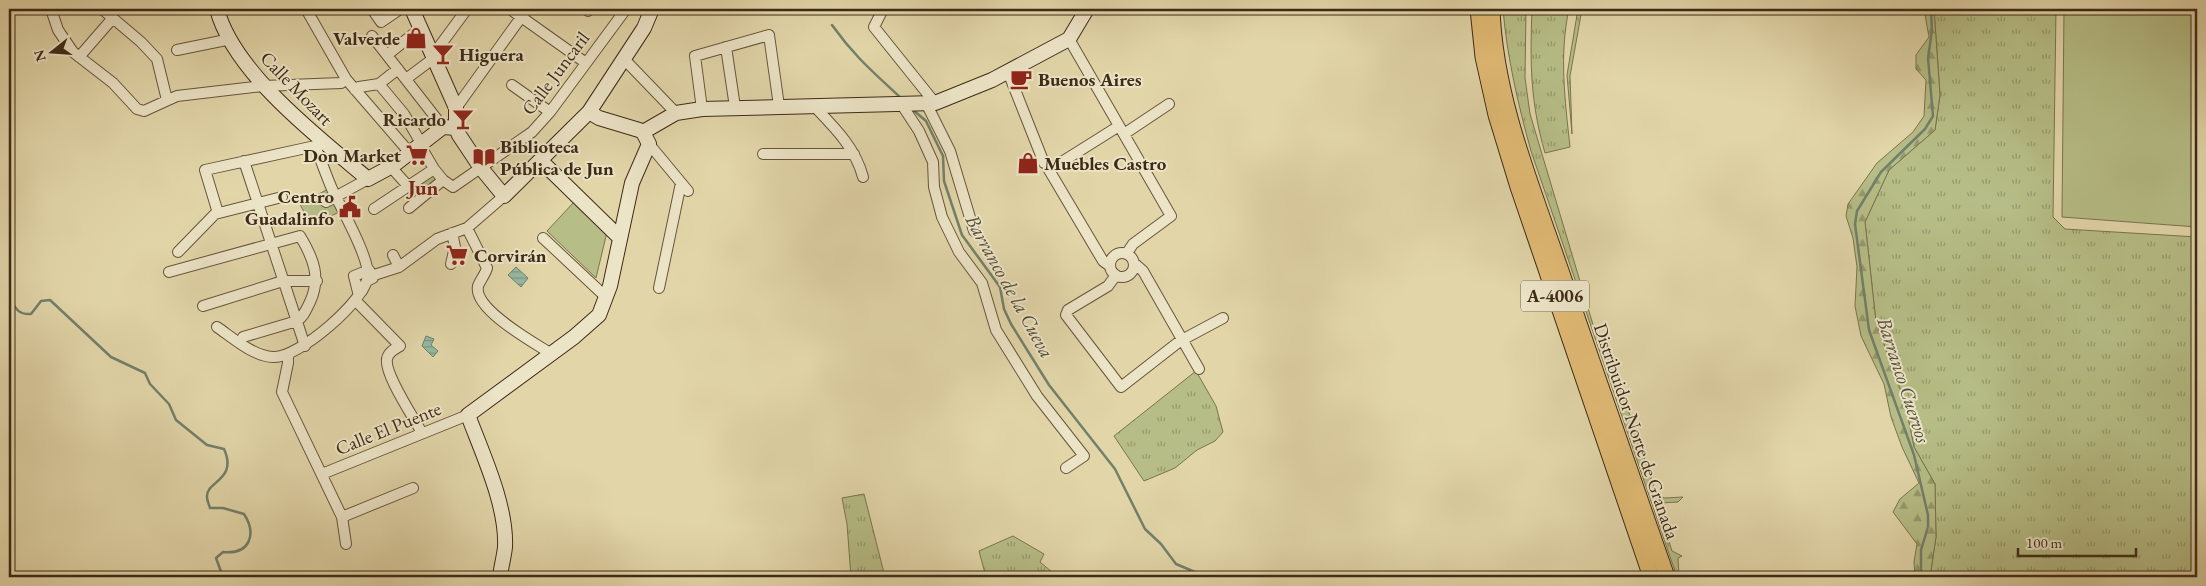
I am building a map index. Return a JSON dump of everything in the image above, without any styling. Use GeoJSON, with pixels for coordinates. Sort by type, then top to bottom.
{"type":"FeatureCollection","features":[{"type":"Feature","properties":{"kind":"main road","name":"Distribuidor Norte de Granada"},"geometry":{"type":"LineString","coordinates":[[1478,9],[1483,57],[1496,115],[1651,577]]}},
{"type":"Feature","properties":{"kind":"main road","name":"Distribuidor Norte de Granada"},"geometry":{"type":"LineString","coordinates":[[1492,9],[1498,58],[1509,112],[1530,180],[1667,577]]}},
{"type":"Feature","properties":{"kind":"street"},"geometry":{"type":"LineString","coordinates":[[51,9],[65,43],[78,57],[108,79],[137,109],[144,111],[177,96],[263,86],[341,83],[346,79]]}},
{"type":"Feature","properties":{"kind":"street"},"geometry":{"type":"LineString","coordinates":[[102,9],[141,42],[157,59],[167,100]]}},
{"type":"Feature","properties":{"kind":"street","name":"Calle Mozart"},"geometry":{"type":"LineString","coordinates":[[217,9],[231,40],[263,86],[317,143],[368,179]]}},
{"type":"Feature","properties":{"kind":"street"},"geometry":{"type":"LineString","coordinates":[[306,9],[346,79],[355,90],[417,147],[443,180],[409,208]]}},
{"type":"Feature","properties":{"kind":"street"},"geometry":{"type":"LineString","coordinates":[[372,9],[381,22],[400,9]]}},
{"type":"Feature","properties":{"kind":"street"},"geometry":{"type":"LineString","coordinates":[[412,9],[456,108]]}},
{"type":"Feature","properties":{"kind":"street"},"geometry":{"type":"LineString","coordinates":[[406,78],[434,57],[467,9]]}},
{"type":"Feature","properties":{"kind":"street"},"geometry":{"type":"LineString","coordinates":[[510,9],[524,13],[586,63]]}},
{"type":"Feature","properties":{"kind":"street","name":"Calle Juncaril"},"geometry":{"type":"LineString","coordinates":[[443,180],[453,187],[532,132],[550,112],[626,9]]}},
{"type":"Feature","properties":{"kind":"street"},"geometry":{"type":"LineString","coordinates":[[422,433],[388,372],[387,360],[391,352],[400,346],[358,296],[354,276],[369,275],[399,266],[437,239],[467,228],[504,196],[589,112],[644,28],[652,9]]}},
{"type":"Feature","properties":{"kind":"street"},"geometry":{"type":"LineString","coordinates":[[883,9],[874,28],[930,103],[950,151],[974,232]]}},
{"type":"Feature","properties":{"kind":"street"},"geometry":{"type":"LineString","coordinates":[[500,577],[505,546],[502,518],[490,474],[468,415],[574,337],[599,315],[607,298],[632,183],[646,138],[676,113],[702,109],[930,103],[1008,72],[1069,39],[1087,9]]}},
{"type":"Feature","properties":{"kind":"street"},"geometry":{"type":"LineString","coordinates":[[326,202],[391,167],[417,147],[449,127],[456,108],[524,13]]}},
{"type":"Feature","properties":{"kind":"street"},"geometry":{"type":"LineString","coordinates":[[78,57],[112,19]]}},
{"type":"Feature","properties":{"kind":"street"},"geometry":{"type":"LineString","coordinates":[[387,55],[421,28]]}},
{"type":"Feature","properties":{"kind":"street"},"geometry":{"type":"LineString","coordinates":[[702,109],[695,56],[769,35],[779,106]]}},
{"type":"Feature","properties":{"kind":"street"},"geometry":{"type":"LineString","coordinates":[[372,36],[504,196]]}},
{"type":"Feature","properties":{"kind":"street"},"geometry":{"type":"LineString","coordinates":[[1069,39],[1171,216],[1134,244],[1127,253],[1112,260],[1110,266]]}},
{"type":"Feature","properties":{"kind":"street"},"geometry":{"type":"LineString","coordinates":[[176,50],[231,40]]}},
{"type":"Feature","properties":{"kind":"street"},"geometry":{"type":"LineString","coordinates":[[726,47],[735,107]]}},
{"type":"Feature","properties":{"kind":"street"},"geometry":{"type":"LineString","coordinates":[[624,59],[676,113]]}},
{"type":"Feature","properties":{"kind":"street"},"geometry":{"type":"LineString","coordinates":[[355,90],[359,87],[380,84],[398,69]]}},
{"type":"Feature","properties":{"kind":"street"},"geometry":{"type":"LineString","coordinates":[[1008,72],[1044,163]]}},
{"type":"Feature","properties":{"kind":"street"},"geometry":{"type":"LineString","coordinates":[[380,84],[404,114],[417,147]]}},
{"type":"Feature","properties":{"kind":"street"},"geometry":{"type":"LineString","coordinates":[[512,85],[550,112]]}},
{"type":"Feature","properties":{"kind":"street"},"geometry":{"type":"LineString","coordinates":[[1116,275],[1110,266],[1103,261],[1049,170],[1170,104]]}},
{"type":"Feature","properties":{"kind":"street"},"geometry":{"type":"LineString","coordinates":[[813,105],[845,138],[860,163],[863,177]]}},
{"type":"Feature","properties":{"kind":"street"},"geometry":{"type":"LineString","coordinates":[[902,105],[919,131],[933,162],[934,187],[942,217],[959,252],[982,283],[990,301],[996,330],[1037,396],[1084,456],[1066,468]]}},
{"type":"Feature","properties":{"kind":"street"},"geometry":{"type":"LineString","coordinates":[[589,112],[646,138],[684,187],[659,288]]}},
{"type":"Feature","properties":{"kind":"street"},"geometry":{"type":"LineString","coordinates":[[218,213],[205,170],[317,143],[336,196],[354,230],[369,275]]}},
{"type":"Feature","properties":{"kind":"street"},"geometry":{"type":"LineString","coordinates":[[763,154],[854,154]]}},
{"type":"Feature","properties":{"kind":"street"},"geometry":{"type":"LineString","coordinates":[[541,160],[620,238]]}},
{"type":"Feature","properties":{"kind":"street"},"geometry":{"type":"LineString","coordinates":[[244,162],[305,346]]}},
{"type":"Feature","properties":{"kind":"street"},"geometry":{"type":"LineString","coordinates":[[391,167],[408,186]]}},
{"type":"Feature","properties":{"kind":"street"},"geometry":{"type":"LineString","coordinates":[[374,209],[434,168]]}},
{"type":"Feature","properties":{"kind":"street"},"geometry":{"type":"LineString","coordinates":[[178,252],[218,213],[282,197]]}},
{"type":"Feature","properties":{"kind":"street"},"geometry":{"type":"LineString","coordinates":[[467,228],[487,268],[478,284],[478,290],[488,308],[497,318],[550,353]]}},
{"type":"Feature","properties":{"kind":"street"},"geometry":{"type":"LineString","coordinates":[[451,264],[455,247],[452,233]]}},
{"type":"Feature","properties":{"kind":"street"},"geometry":{"type":"LineString","coordinates":[[169,272],[300,236],[311,257],[317,281],[303,317],[297,321],[243,337]]}},
{"type":"Feature","properties":{"kind":"street"},"geometry":{"type":"LineString","coordinates":[[543,238],[607,298]]}},
{"type":"Feature","properties":{"kind":"street"},"geometry":{"type":"LineString","coordinates":[[1127,253],[1143,271],[1198,370]]}},
{"type":"Feature","properties":{"kind":"street"},"geometry":{"type":"LineString","coordinates":[[393,255],[399,266]]}},
{"type":"Feature","properties":{"kind":"street"},"geometry":{"type":"LineString","coordinates":[[1116,275],[1120,276],[1131,271],[1134,263]]}},
{"type":"Feature","properties":{"kind":"street"},"geometry":{"type":"LineString","coordinates":[[1116,275],[1108,286],[1068,310],[1066,315],[1121,387],[1180,340],[1223,318]]}},
{"type":"Feature","properties":{"kind":"street"},"geometry":{"type":"LineString","coordinates":[[203,306],[283,281],[317,281]]}},
{"type":"Feature","properties":{"kind":"street"},"geometry":{"type":"LineString","coordinates":[[217,327],[262,356],[276,358],[288,355],[305,346],[358,296]]}},
{"type":"Feature","properties":{"kind":"street"},"geometry":{"type":"LineString","coordinates":[[288,355],[282,392],[342,517],[346,544]]}},
{"type":"Feature","properties":{"kind":"street","name":"Calle El Puente"},"geometry":{"type":"LineString","coordinates":[[322,474],[468,415]]}},
{"type":"Feature","properties":{"kind":"street"},"geometry":{"type":"LineString","coordinates":[[342,517],[413,488]]}},
{"type":"Feature","properties":{"kind":"green space"},"geometry":{"type":"Polygon","coordinates":[[[1503,9],[1526,9],[1525,78],[1530,114],[1594,328],[1607,347],[1656,493],[1664,498],[1683,497],[1678,502],[1660,503],[1658,507],[1672,551],[1682,556],[1678,558],[1679,577],[1677,577],[1531,151],[1507,45],[1503,9]]]}},
{"type":"Feature","properties":{"kind":"green space"},"geometry":{"type":"Polygon","coordinates":[[[1532,9],[1569,9],[1564,43],[1564,60],[1570,147],[1545,153],[1536,116],[1532,81],[1532,9]]]}},
{"type":"Feature","properties":{"kind":"green space"},"geometry":{"type":"Polygon","coordinates":[[[1578,9],[1582,9],[1570,76],[1572,134],[1567,75],[1578,9]]]}},
{"type":"Feature","properties":{"kind":"green space"},"geometry":{"type":"Polygon","coordinates":[[[1924,9],[1934,9],[1940,95],[1935,130],[1889,170],[1865,222],[1876,322],[1905,403],[1914,447],[1935,484],[1936,537],[1930,577],[1915,577],[1914,562],[1917,544],[1893,512],[1900,499],[1919,483],[1902,447],[1891,417],[1884,384],[1861,336],[1855,306],[1857,267],[1853,238],[1846,216],[1848,204],[1877,163],[1913,132],[1924,116],[1926,80],[1916,69],[1916,55],[1929,37],[1924,9]]]}},
{"type":"Feature","properties":{"kind":"green space"},"geometry":{"type":"Polygon","coordinates":[[[1934,9],[2056,9],[2053,217],[2065,229],[2197,237],[2197,577],[1930,577],[1936,537],[1935,484],[1914,447],[1905,403],[1876,322],[1865,222],[1889,170],[1935,130],[1940,95],[1934,9]]]}},
{"type":"Feature","properties":{"kind":"green space"},"geometry":{"type":"Polygon","coordinates":[[[2064,9],[2197,9],[2197,227],[2062,217],[2064,9]]]}},
{"type":"Feature","properties":{"kind":"green space"},"geometry":{"type":"Polygon","coordinates":[[[432,170],[441,181],[411,203],[403,192],[432,170]]]}},
{"type":"Feature","properties":{"kind":"green space"},"geometry":{"type":"Polygon","coordinates":[[[332,187],[343,210],[311,226],[300,204],[332,187]]]}},
{"type":"Feature","properties":{"kind":"green space"},"geometry":{"type":"Polygon","coordinates":[[[574,202],[607,232],[596,278],[547,231],[574,202]]]}},
{"type":"Feature","properties":{"kind":"green space"},"geometry":{"type":"Polygon","coordinates":[[[1196,371],[1216,406],[1223,432],[1215,441],[1197,450],[1175,468],[1144,481],[1114,436],[1196,371]]]}},
{"type":"Feature","properties":{"kind":"green space"},"geometry":{"type":"Polygon","coordinates":[[[864,494],[885,577],[851,577],[847,524],[842,498],[864,494]]]}},
{"type":"Feature","properties":{"kind":"green space"},"geometry":{"type":"Polygon","coordinates":[[[1013,536],[1044,554],[1040,562],[1052,572],[1032,577],[986,577],[979,551],[1013,536]]]}},
{"type":"Feature","properties":{"kind":"shaded area"},"geometry":{"type":"Polygon","coordinates":[[[516,267],[528,278],[521,287],[508,275],[516,267]]]}},
{"type":"Feature","properties":{"kind":"shaded area"},"geometry":{"type":"Polygon","coordinates":[[[426,336],[434,339],[431,345],[438,351],[433,357],[422,346],[426,336]]]}},
{"type":"Feature","properties":{"kind":"waterway","name":"Barranco Cuervos"},"geometry":{"type":"LineString","coordinates":[[1921,577],[1921,550],[1928,527],[1928,515],[1914,455],[1869,330],[1855,224],[1857,211],[1881,172],[1925,129],[1933,116],[1928,58],[1932,30],[1931,9]]}},
{"type":"Feature","properties":{"kind":"waterway","name":"Barranco de la Cueva"},"geometry":{"type":"LineString","coordinates":[[832,25],[856,55],[901,98]]}},
{"type":"Feature","properties":{"kind":"waterway","name":"Barranco de la Cueva"},"geometry":{"type":"LineString","coordinates":[[912,109],[926,121],[943,156],[944,181],[962,235],[1000,287],[1004,309],[1011,324],[1049,385],[1115,469],[1145,529],[1161,544],[1176,564],[1202,575],[1231,577]]}},
{"type":"Feature","properties":{"kind":"waterway"},"geometry":{"type":"LineString","coordinates":[[9,297],[17,310],[26,314],[31,314],[41,301],[50,300],[111,357],[145,373],[150,384],[169,404],[176,420],[207,445],[224,449],[227,459],[225,474],[211,487],[208,492],[208,502],[210,508],[223,508],[244,514],[248,521],[250,536],[245,547],[232,552],[223,552],[216,558],[223,577]]}},
{"type":"Feature","properties":{"kind":"place","name":"Valverde"},"geometry":{"type":"Point","coordinates":[416,38]}},
{"type":"Feature","properties":{"kind":"place","name":"Higuera"},"geometry":{"type":"Point","coordinates":[443,54]}},
{"type":"Feature","properties":{"kind":"place","name":"Buenos Aires"},"geometry":{"type":"Point","coordinates":[1021,79]}},
{"type":"Feature","properties":{"kind":"place","name":"Ricardo"},"geometry":{"type":"Point","coordinates":[463,119]}},
{"type":"Feature","properties":{"kind":"place","name":"Don Market"},"geometry":{"type":"Point","coordinates":[417,155]}},
{"type":"Feature","properties":{"kind":"place","name":"Biblioteca Pública de Jun"},"geometry":{"type":"Point","coordinates":[484,157]}},
{"type":"Feature","properties":{"kind":"place","name":"Muebles Castro"},"geometry":{"type":"Point","coordinates":[1028,163]}},
{"type":"Feature","properties":{"kind":"place","name":"Centro Guadalinfo"},"geometry":{"type":"Point","coordinates":[350,207]}},
{"type":"Feature","properties":{"kind":"place","name":"Corvirán"},"geometry":{"type":"Point","coordinates":[457,255]}},
{"type":"Feature","properties":{"kind":"district","name":"Jun"},"geometry":{"type":"Point","coordinates":[423,188]}}]}
